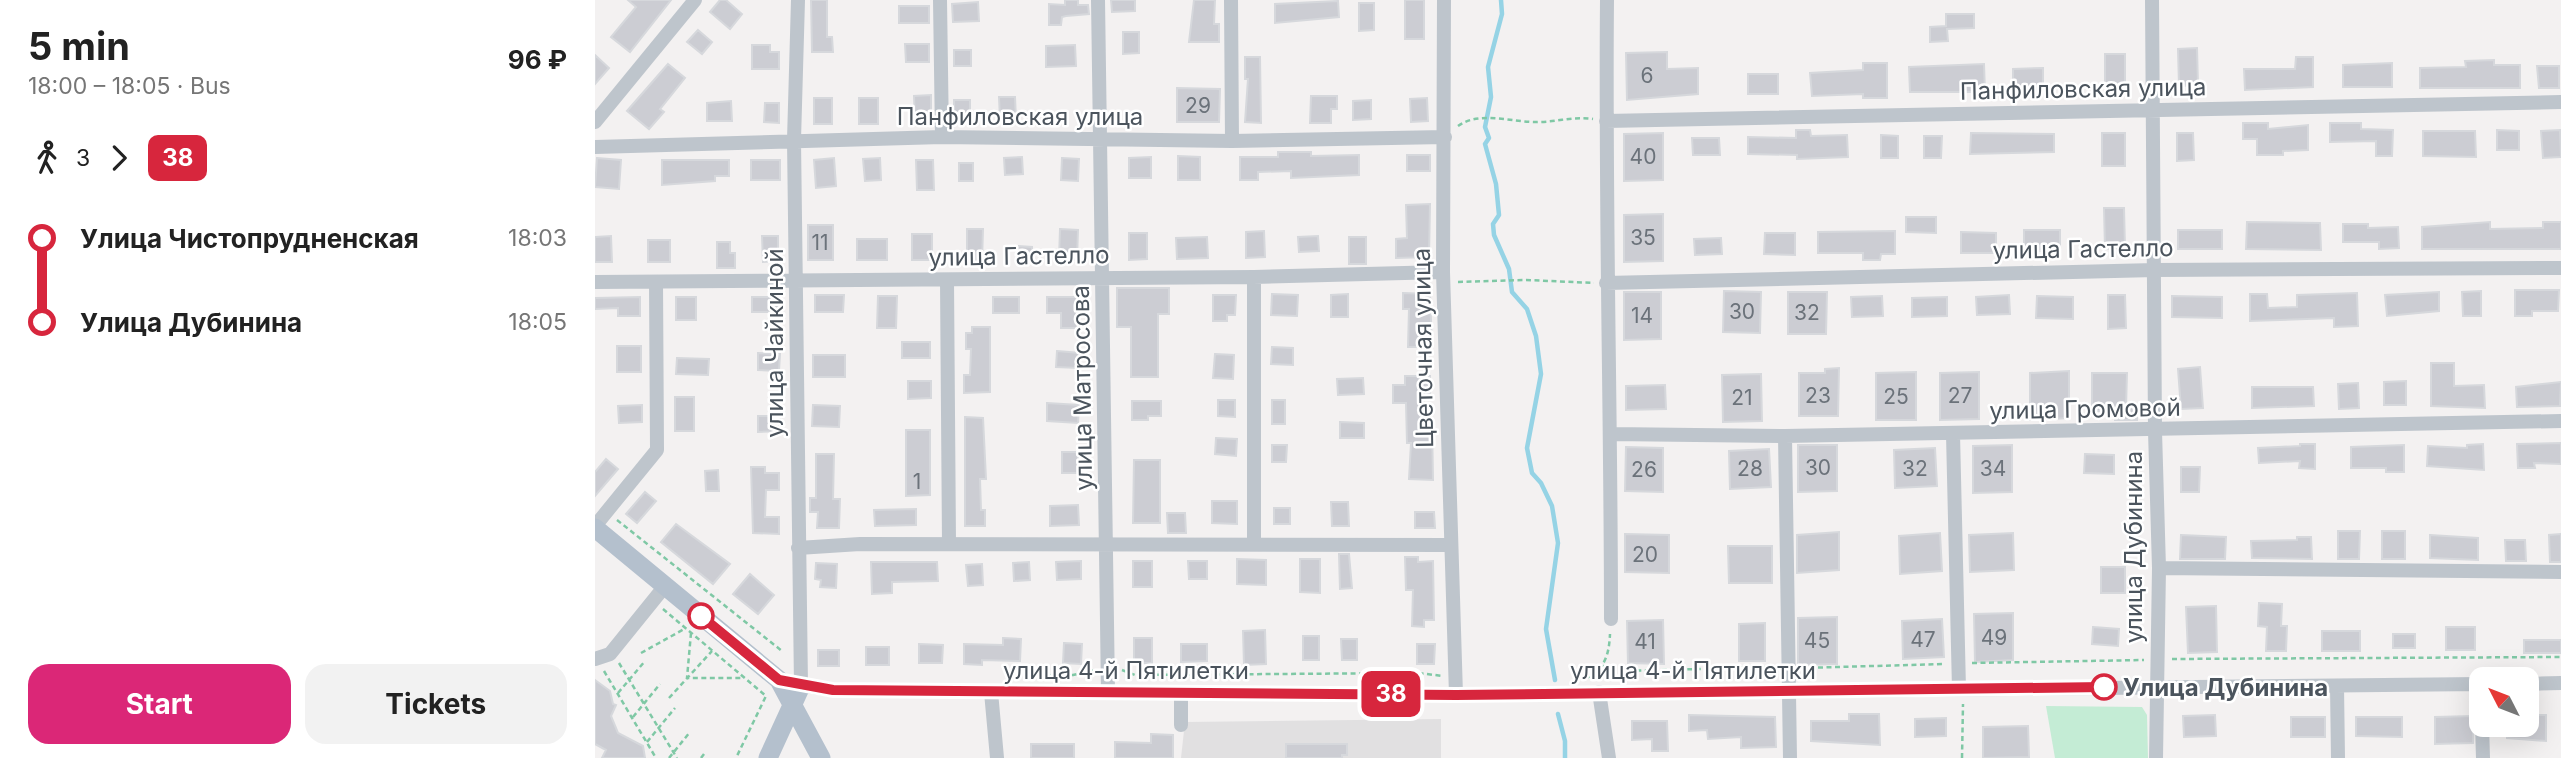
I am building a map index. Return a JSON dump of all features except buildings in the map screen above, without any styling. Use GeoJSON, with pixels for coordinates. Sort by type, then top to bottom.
{"type":"FeatureCollection","features":[{"type":"Feature","properties":{"kind":"main road"},"geometry":{"type":"LineString","coordinates":[[595,527],[659,593],[779,680],[821,758]]}},
{"type":"Feature","properties":{"kind":"main road"},"geometry":{"type":"LineString","coordinates":[[768,758],[801,686]]}},
{"type":"Feature","properties":{"kind":"street"},"geometry":{"type":"LineString","coordinates":[[595,122],[695,0]]}},
{"type":"Feature","properties":{"kind":"street","name":"улица Чайкиной"},"geometry":{"type":"LineString","coordinates":[[797,0],[794,140],[801,686]]}},
{"type":"Feature","properties":{"kind":"street"},"geometry":{"type":"LineString","coordinates":[[940,0],[942,137]]}},
{"type":"Feature","properties":{"kind":"street","name":"улица Матросова"},"geometry":{"type":"LineString","coordinates":[[1098,0],[1108,692]]}},
{"type":"Feature","properties":{"kind":"street"},"geometry":{"type":"LineString","coordinates":[[1231,0],[1232,141]]}},
{"type":"Feature","properties":{"kind":"street","name":"Цветочная улица"},"geometry":{"type":"LineString","coordinates":[[1444,0],[1444,277],[1456,695]]}},
{"type":"Feature","properties":{"kind":"street"},"geometry":{"type":"LineString","coordinates":[[1607,0],[1606,283],[1611,434],[1611,619]]}},
{"type":"Feature","properties":{"kind":"street","name":"улица Дубинина"},"geometry":{"type":"LineString","coordinates":[[2152,0],[2155,431],[2159,568],[2155,687],[2156,758]]}},
{"type":"Feature","properties":{"kind":"street","name":"Панфиловская улица"},"geometry":{"type":"LineString","coordinates":[[1606,121],[2561,102]]}},
{"type":"Feature","properties":{"kind":"street","name":"Панфиловская улица"},"geometry":{"type":"LineString","coordinates":[[595,147],[942,137],[1232,141],[1445,137]]}},
{"type":"Feature","properties":{"kind":"street","name":"улица Гастелло"},"geometry":{"type":"LineString","coordinates":[[1606,283],[2155,270],[2561,268]]}},
{"type":"Feature","properties":{"kind":"street"},"geometry":{"type":"LineString","coordinates":[[1254,277],[1254,543]]}},
{"type":"Feature","properties":{"kind":"street","name":"улица Гастелло"},"geometry":{"type":"LineString","coordinates":[[595,282],[1444,277]]}},
{"type":"Feature","properties":{"kind":"street"},"geometry":{"type":"LineString","coordinates":[[947,281],[949,544]]}},
{"type":"Feature","properties":{"kind":"street"},"geometry":{"type":"LineString","coordinates":[[595,527],[657,450],[656,282]]}},
{"type":"Feature","properties":{"kind":"street","name":"улица Громовой"},"geometry":{"type":"LineString","coordinates":[[1611,434],[1953,434],[2561,421]]}},
{"type":"Feature","properties":{"kind":"street"},"geometry":{"type":"LineString","coordinates":[[1953,434],[1961,695]]}},
{"type":"Feature","properties":{"kind":"street"},"geometry":{"type":"LineString","coordinates":[[1785,436],[1790,758]]}},
{"type":"Feature","properties":{"kind":"street"},"geometry":{"type":"LineString","coordinates":[[798,548],[834,544],[1106,542],[1451,545]]}},
{"type":"Feature","properties":{"kind":"street"},"geometry":{"type":"LineString","coordinates":[[2159,568],[2561,572]]}},
{"type":"Feature","properties":{"kind":"street"},"geometry":{"type":"LineString","coordinates":[[597,662],[610,654],[659,593]]}},
{"type":"Feature","properties":{"kind":"street","name":"улица 4-й Пятилетки"},"geometry":{"type":"LineString","coordinates":[[779,680],[833,690],[1456,695],[1599,692],[1961,695],[2155,687],[2469,684]]}},
{"type":"Feature","properties":{"kind":"street"},"geometry":{"type":"LineString","coordinates":[[2539,684],[2561,683]]}},
{"type":"Feature","properties":{"kind":"street"},"geometry":{"type":"LineString","coordinates":[[2337,686],[2338,758]]}},
{"type":"Feature","properties":{"kind":"street"},"geometry":{"type":"LineString","coordinates":[[992,692],[997,758]]}},
{"type":"Feature","properties":{"kind":"street"},"geometry":{"type":"LineString","coordinates":[[1599,692],[1609,758]]}},
{"type":"Feature","properties":{"kind":"street"},"geometry":{"type":"LineString","coordinates":[[1181,693],[1181,725]]}},
{"type":"Feature","properties":{"kind":"street"},"geometry":{"type":"LineString","coordinates":[[2482,737],[2483,758]]}},
{"type":"Feature","properties":{"kind":"path"},"geometry":{"type":"LineString","coordinates":[[1445,137],[1464,122],[1476,118],[1541,122],[1574,116],[1606,121]]}},
{"type":"Feature","properties":{"kind":"path"},"geometry":{"type":"LineString","coordinates":[[1444,277],[1606,283]]}},
{"type":"Feature","properties":{"kind":"path"},"geometry":{"type":"LineString","coordinates":[[613,517],[782,651]]}},
{"type":"Feature","properties":{"kind":"path"},"geometry":{"type":"LineString","coordinates":[[659,593],[691,633],[766,698],[736,758]]}},
{"type":"Feature","properties":{"kind":"path"},"geometry":{"type":"LineString","coordinates":[[1581,680],[1602,666],[1609,656],[1611,619]]}},
{"type":"Feature","properties":{"kind":"path"},"geometry":{"type":"LineString","coordinates":[[641,653],[686,628]]}},
{"type":"Feature","properties":{"kind":"path"},"geometry":{"type":"LineString","coordinates":[[687,678],[691,633]]}},
{"type":"Feature","properties":{"kind":"path"},"geometry":{"type":"LineString","coordinates":[[669,698],[712,651]]}},
{"type":"Feature","properties":{"kind":"path"},"geometry":{"type":"LineString","coordinates":[[1602,666],[1621,670],[2156,659],[2561,657]]}},
{"type":"Feature","properties":{"kind":"path"},"geometry":{"type":"LineString","coordinates":[[617,694],[645,661]]}},
{"type":"Feature","properties":{"kind":"path"},"geometry":{"type":"LineString","coordinates":[[597,662],[656,758]]}},
{"type":"Feature","properties":{"kind":"path"},"geometry":{"type":"LineString","coordinates":[[611,662],[620,664],[677,758]]}},
{"type":"Feature","properties":{"kind":"path"},"geometry":{"type":"LineString","coordinates":[[1019,676],[1073,675],[1119,669],[1135,675],[1418,673],[1455,676]]}},
{"type":"Feature","properties":{"kind":"path"},"geometry":{"type":"LineString","coordinates":[[687,678],[745,678]]}},
{"type":"Feature","properties":{"kind":"path"},"geometry":{"type":"LineString","coordinates":[[632,718],[660,684]]}},
{"type":"Feature","properties":{"kind":"path"},"geometry":{"type":"LineString","coordinates":[[1961,695],[1962,758]]}},
{"type":"Feature","properties":{"kind":"path"},"geometry":{"type":"LineString","coordinates":[[647,742],[675,708]]}},
{"type":"Feature","properties":{"kind":"path"},"geometry":{"type":"LineString","coordinates":[[669,758],[690,732]]}},
{"type":"Feature","properties":{"kind":"shaded area"},"geometry":{"type":"Polygon","coordinates":[[[1441,719],[1441,758],[1181,758],[1185,722],[1441,719]]]}},
{"type":"Feature","properties":{"kind":"green space"},"geometry":{"type":"Polygon","coordinates":[[[2046,706],[2142,707],[2147,715],[2148,758],[2055,758],[2046,706]]]}},
{"type":"Feature","properties":{"kind":"waterway"},"geometry":{"type":"LineString","coordinates":[[1501,0],[1502,14],[1488,67],[1491,97],[1485,127],[1489,138],[1485,144],[1496,184],[1499,215],[1493,224],[1494,235],[1509,269],[1512,292],[1527,309],[1536,336],[1541,374],[1527,448],[1532,473],[1541,483],[1552,506],[1558,543],[1546,629],[1555,680]]}},
{"type":"Feature","properties":{"kind":"waterway"},"geometry":{"type":"LineString","coordinates":[[1558,714],[1565,741],[1565,758]]}},
{"type":"Feature","properties":{"kind":"bus line","name":"38"},"geometry":{"type":"LineString","coordinates":[[701,616],[779,680],[833,690],[1456,695],[2104,687]]}},
{"type":"Feature","properties":{"kind":"place","name":"Улица Дубинина"},"geometry":{"type":"Point","coordinates":[2104,687]}}]}
